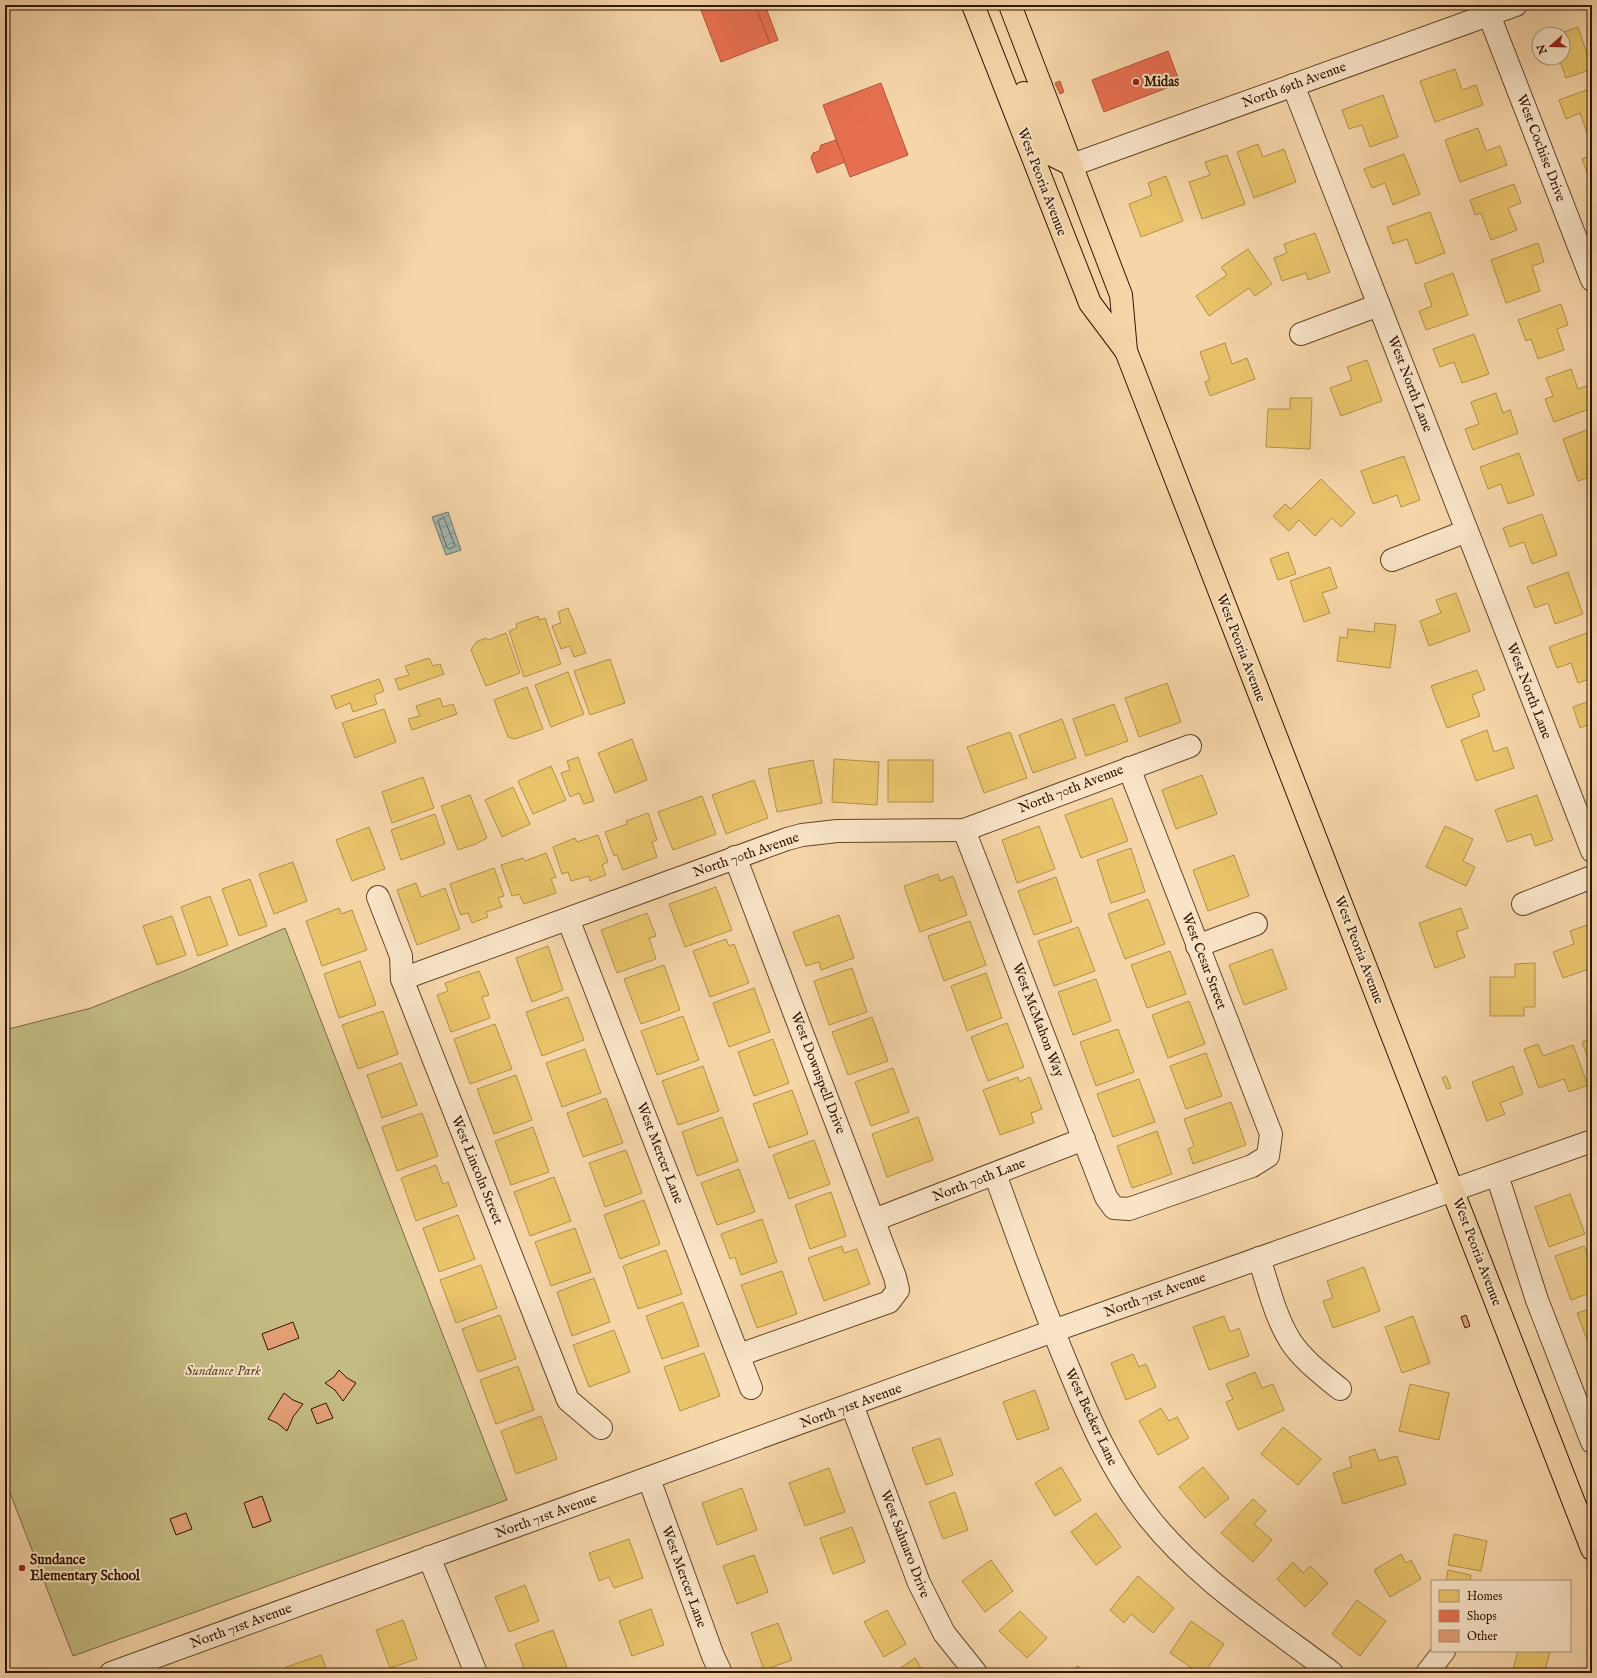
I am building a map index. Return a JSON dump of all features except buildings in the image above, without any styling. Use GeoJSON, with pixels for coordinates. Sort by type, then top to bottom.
{"type":"FeatureCollection","features":[{"type":"Feature","properties":{"kind":"main road"},"geometry":{"type":"LineString","coordinates":[[974,5],[1002,39],[1045,146],[1054,156],[1072,165]]}},
{"type":"Feature","properties":{"kind":"main road","name":"West Peoria Avenue"},"geometry":{"type":"LineString","coordinates":[[974,5],[1090,303],[1126,351],[1592,1549]]}},
{"type":"Feature","properties":{"kind":"main road","name":"West Peoria Avenue"},"geometry":{"type":"LineString","coordinates":[[1010,5],[1121,295],[1126,351]]}},
{"type":"Feature","properties":{"kind":"street","name":"North 69th Avenue"},"geometry":{"type":"LineString","coordinates":[[1072,165],[1516,5]]}},
{"type":"Feature","properties":{"kind":"street","name":"West Cochise Drive"},"geometry":{"type":"LineString","coordinates":[[1489,15],[1592,280]]}},
{"type":"Feature","properties":{"kind":"street","name":"West North Lane"},"geometry":{"type":"LineString","coordinates":[[1293,85],[1592,851]]}},
{"type":"Feature","properties":{"kind":"street"},"geometry":{"type":"LineString","coordinates":[[1301,334],[1379,305]]}},
{"type":"Feature","properties":{"kind":"street"},"geometry":{"type":"LineString","coordinates":[[1392,560],[1467,531]]}},
{"type":"Feature","properties":{"kind":"street","name":"North 70th Avenue"},"geometry":{"type":"LineString","coordinates":[[402,979],[735,857],[802,834],[837,831],[964,830],[1190,746]]}},
{"type":"Feature","properties":{"kind":"street","name":"West Cesar Street"},"geometry":{"type":"LineString","coordinates":[[1114,1208],[1129,1209],[1252,1166],[1268,1156],[1272,1134],[1129,768]]}},
{"type":"Feature","properties":{"kind":"street","name":"West McMahon Way"},"geometry":{"type":"LineString","coordinates":[[964,830],[1106,1197],[1114,1208]]}},
{"type":"Feature","properties":{"kind":"street","name":"West Downspell Drive"},"geometry":{"type":"LineString","coordinates":[[735,857],[874,1220],[895,1277],[898,1290],[889,1302],[738,1355]]}},
{"type":"Feature","properties":{"kind":"street"},"geometry":{"type":"LineString","coordinates":[[1523,904],[1592,877]]}},
{"type":"Feature","properties":{"kind":"street","name":"West Lincoln Street"},"geometry":{"type":"LineString","coordinates":[[378,897],[401,956],[402,979],[568,1400],[601,1428]]}},
{"type":"Feature","properties":{"kind":"street","name":"West Mercer Lane"},"geometry":{"type":"LineString","coordinates":[[568,919],[751,1388]]}},
{"type":"Feature","properties":{"kind":"street"},"geometry":{"type":"LineString","coordinates":[[1198,946],[1256,924]]}},
{"type":"Feature","properties":{"kind":"street","name":"North 70th Lane"},"geometry":{"type":"LineString","coordinates":[[874,1220],[1084,1139]]}},
{"type":"Feature","properties":{"kind":"street","name":"North 71st Avenue"},"geometry":{"type":"LineString","coordinates":[[110,1673],[1053,1331],[1592,1141]]}},
{"type":"Feature","properties":{"kind":"street","name":"West Becker Lane"},"geometry":{"type":"LineString","coordinates":[[995,1174],[1053,1331],[1090,1422],[1108,1456],[1142,1509],[1190,1562],[1211,1581],[1332,1673]]}},
{"type":"Feature","properties":{"kind":"street"},"geometry":{"type":"LineString","coordinates":[[1497,1175],[1537,1300],[1592,1442]]}},
{"type":"Feature","properties":{"kind":"street"},"geometry":{"type":"LineString","coordinates":[[1259,1258],[1279,1318],[1291,1342],[1310,1364],[1340,1388]]}},
{"type":"Feature","properties":{"kind":"street","name":"West Sahuaro Drive"},"geometry":{"type":"LineString","coordinates":[[852,1405],[919,1583],[944,1633],[976,1673]]}},
{"type":"Feature","properties":{"kind":"street","name":"West Mercer Lane"},"geometry":{"type":"LineString","coordinates":[[648,1479],[710,1648],[721,1673]]}},
{"type":"Feature","properties":{"kind":"street"},"geometry":{"type":"LineString","coordinates":[[429,1557],[476,1673]]}},
{"type":"Feature","properties":{"kind":"street"},"geometry":{"type":"LineString","coordinates":[[1427,1673],[1443,1652]]}},
{"type":"Feature","properties":{"kind":"green space","name":"Sundance Park"},"geometry":{"type":"Polygon","coordinates":[[[285,928],[507,1500],[73,1656],[5,1480],[5,1030],[91,1008],[189,969],[285,928]]]}},
{"type":"Feature","properties":{"kind":"water"},"geometry":{"type":"Polygon","coordinates":[[[448,512],[461,550],[446,555],[432,517],[448,512]]]}},
{"type":"Feature","properties":{"kind":"place","name":"Midas"},"geometry":{"type":"Point","coordinates":[1136,82]}},
{"type":"Feature","properties":{"kind":"place","name":"Sundance Elementary School"},"geometry":{"type":"Point","coordinates":[22,1568]}}]}
